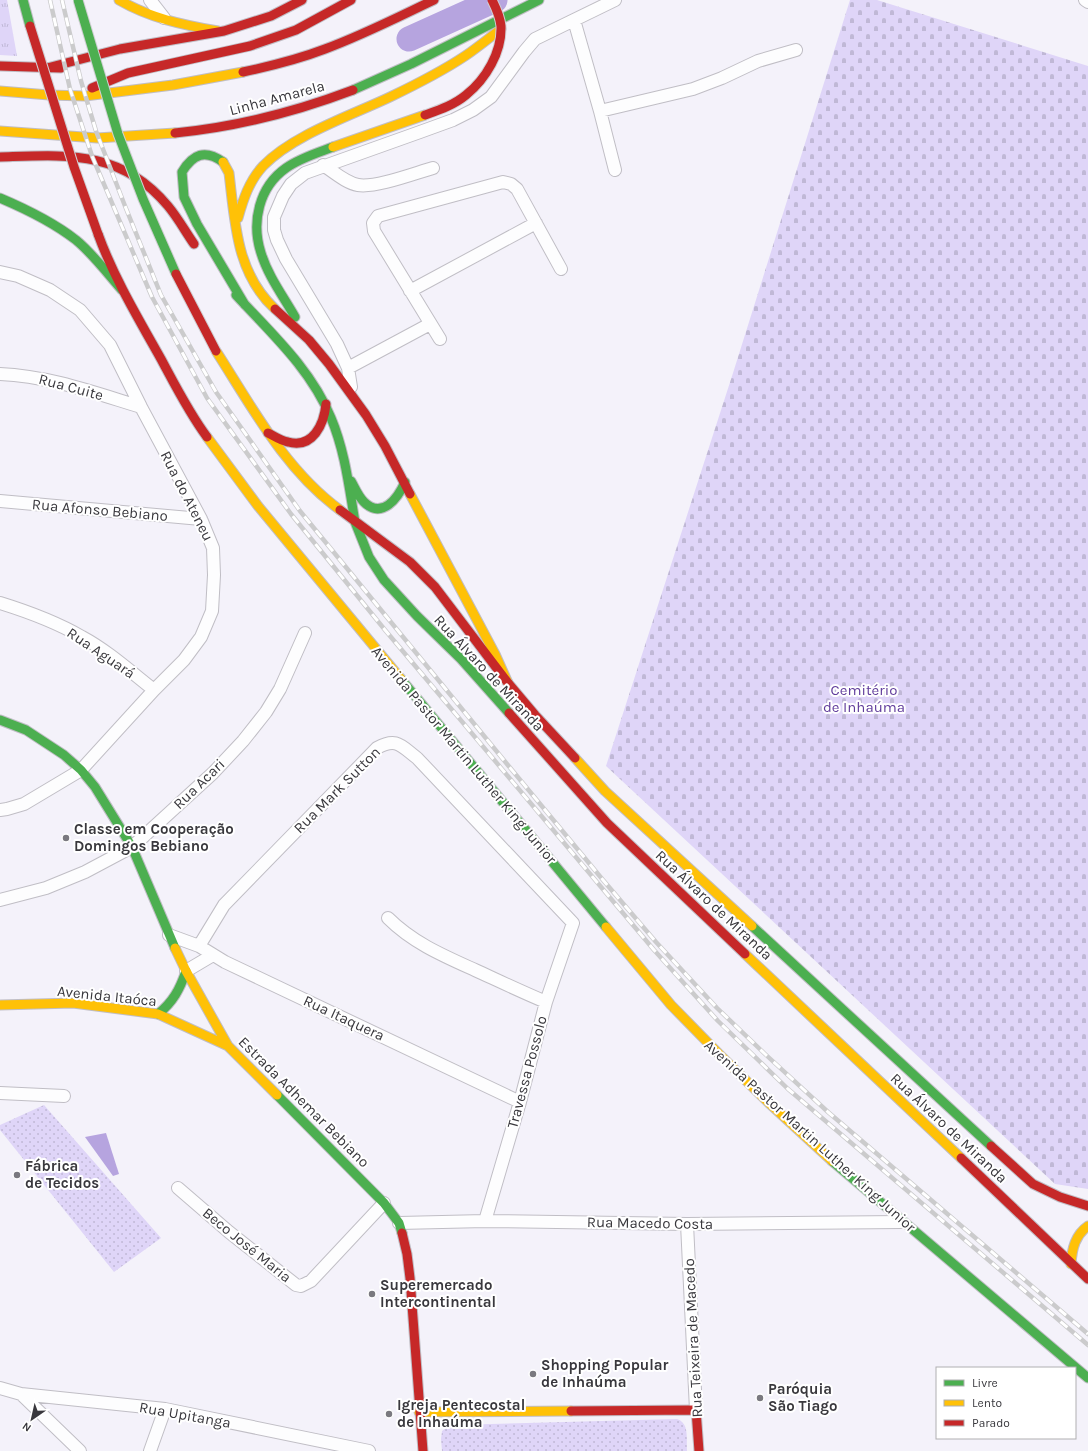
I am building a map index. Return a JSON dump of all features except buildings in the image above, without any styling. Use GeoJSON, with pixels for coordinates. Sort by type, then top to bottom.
{"type":"FeatureCollection","features":[{"type":"Feature","properties":{"kind":"main road","name":"Avenida Pastor Martin Luther King Junior"},"geometry":{"type":"LineString","coordinates":[[23,0],[74,167],[108,261],[122,290],[203,432],[258,506],[672,1005],[706,1042],[761,1096],[902,1222],[1002,1304],[1075,1367]]}},
{"type":"Feature","properties":{"kind":"main road"},"geometry":{"type":"LineString","coordinates":[[78,0],[102,84],[133,177],[193,307],[216,350],[268,433],[301,475],[318,492],[355,522],[410,562],[435,587],[508,683],[535,715],[605,790],[1034,1184],[1069,1202],[1088,1206]]}},
{"type":"Feature","properties":{"kind":"main road"},"geometry":{"type":"LineString","coordinates":[[119,0],[138,11],[165,19],[224,32]]}},
{"type":"Feature","properties":{"kind":"main road"},"geometry":{"type":"LineString","coordinates":[[47,68],[120,49],[224,32],[271,16],[302,0]]}},
{"type":"Feature","properties":{"kind":"main road"},"geometry":{"type":"LineString","coordinates":[[79,96],[116,77],[263,42],[296,30],[351,0]]}},
{"type":"Feature","properties":{"kind":"main road"},"geometry":{"type":"LineString","coordinates":[[0,91],[32,95],[79,96],[203,81],[310,54],[376,27],[434,0]]}},
{"type":"Feature","properties":{"kind":"main road"},"geometry":{"type":"LineString","coordinates":[[309,340],[279,291],[264,261],[259,245],[256,224],[260,204],[268,186],[280,174],[299,161],[448,107],[466,95],[480,82],[489,70],[497,52],[501,21],[492,0]]}},
{"type":"Feature","properties":{"kind":"main road","name":"Linha Amarela"},"geometry":{"type":"LineString","coordinates":[[0,131],[91,138],[157,135],[206,130],[243,124],[331,99],[371,82],[540,0]]}},
{"type":"Feature","properties":{"kind":"main road"},"geometry":{"type":"LineString","coordinates":[[236,229],[243,199],[252,181],[263,166],[285,148],[423,81],[448,67],[478,48],[530,5]]}},
{"type":"Feature","properties":{"kind":"main road"},"geometry":{"type":"LineString","coordinates":[[187,50],[231,49]]}},
{"type":"Feature","properties":{"kind":"main road"},"geometry":{"type":"LineString","coordinates":[[0,66],[47,68],[77,66],[112,61]]}},
{"type":"Feature","properties":{"kind":"main road"},"geometry":{"type":"LineString","coordinates":[[52,144],[91,138]]}},
{"type":"Feature","properties":{"kind":"main road"},"geometry":{"type":"LineString","coordinates":[[245,305],[197,224],[184,197],[182,172],[186,164],[199,155],[207,154],[216,157],[224,163],[229,173],[240,250],[255,285],[270,304],[309,340],[329,364],[352,395],[385,446],[495,654],[508,683]]}},
{"type":"Feature","properties":{"kind":"main road"},"geometry":{"type":"LineString","coordinates":[[0,157],[67,157],[88,159],[111,164],[129,173],[149,186],[167,205],[199,250]]}},
{"type":"Feature","properties":{"kind":"main road"},"geometry":{"type":"LineString","coordinates":[[0,198],[30,210],[70,235],[96,260],[122,290]]}},
{"type":"Feature","properties":{"kind":"main road"},"geometry":{"type":"LineString","coordinates":[[213,268],[297,362],[312,381],[326,404],[337,432],[346,469],[359,497],[370,508],[377,510],[383,509],[398,497],[405,482]]}},
{"type":"Feature","properties":{"kind":"main road"},"geometry":{"type":"LineString","coordinates":[[268,433],[291,443],[301,443],[309,440],[322,425],[325,416],[326,404]]}},
{"type":"Feature","properties":{"kind":"main road","name":"Rua Álvaro de Miranda"},"geometry":{"type":"LineString","coordinates":[[346,469],[355,522],[368,557],[384,580],[417,616],[461,659],[607,823],[1088,1279]]}},
{"type":"Feature","properties":{"kind":"main road","name":"Estrada Adhemar Bebiano"},"geometry":{"type":"LineString","coordinates":[[0,720],[26,730],[64,755],[81,770],[98,792],[132,848],[186,971],[228,1046],[384,1203],[399,1223],[403,1236],[410,1278],[423,1451]]}},
{"type":"Feature","properties":{"kind":"main road"},"geometry":{"type":"LineString","coordinates":[[158,1014],[169,1005],[180,990],[186,971]]}},
{"type":"Feature","properties":{"kind":"main road","name":"Avenida Itaóca"},"geometry":{"type":"LineString","coordinates":[[0,1005],[73,1003],[158,1014],[228,1046]]}},
{"type":"Feature","properties":{"kind":"main road"},"geometry":{"type":"LineString","coordinates":[[1071,1264],[1072,1248],[1077,1238],[1088,1226]]}},
{"type":"Feature","properties":{"kind":"main road","name":"Avenida Pastor Martin Luther King Junior"},"geometry":{"type":"LineString","coordinates":[[1076,1368],[1088,1378]]}},
{"type":"Feature","properties":{"kind":"main road"},"geometry":{"type":"LineString","coordinates":[[419,1412],[696,1410]]}},
{"type":"Feature","properties":{"kind":"main road","name":"Rua Teixeira de Macedo"},"geometry":{"type":"LineString","coordinates":[[696,1410],[698,1451]]}},
{"type":"Feature","properties":{"kind":"street"},"geometry":{"type":"LineString","coordinates":[[150,0],[165,19]]}},
{"type":"Feature","properties":{"kind":"street"},"geometry":{"type":"LineString","coordinates":[[352,395],[348,368],[337,344],[286,259],[274,230],[274,217],[278,205],[291,184],[305,172],[420,132],[473,110],[491,97],[535,39],[615,0]]}},
{"type":"Feature","properties":{"kind":"street"},"geometry":{"type":"LineString","coordinates":[[574,20],[615,170]]}},
{"type":"Feature","properties":{"kind":"street"},"geometry":{"type":"LineString","coordinates":[[600,111],[693,90],[758,61],[796,50]]}},
{"type":"Feature","properties":{"kind":"street"},"geometry":{"type":"LineString","coordinates":[[323,165],[350,182],[359,185],[381,183],[433,168]]}},
{"type":"Feature","properties":{"kind":"street"},"geometry":{"type":"LineString","coordinates":[[440,339],[374,231],[373,223],[378,216],[503,182],[511,184],[517,189],[561,269]]}},
{"type":"Feature","properties":{"kind":"street"},"geometry":{"type":"LineString","coordinates":[[410,291],[536,223]]}},
{"type":"Feature","properties":{"kind":"street","name":"Rua do Ateneu"},"geometry":{"type":"LineString","coordinates":[[0,272],[18,276],[50,290],[80,310],[110,346],[201,520],[212,548],[214,575],[212,611],[201,636],[188,654],[81,770],[24,804],[0,810]]}},
{"type":"Feature","properties":{"kind":"street"},"geometry":{"type":"LineString","coordinates":[[348,368],[430,324]]}},
{"type":"Feature","properties":{"kind":"street","name":"Rua Cuite"},"geometry":{"type":"LineString","coordinates":[[0,374],[41,378],[74,386],[141,407]]}},
{"type":"Feature","properties":{"kind":"street","name":"Rua Afonso Bebiano"},"geometry":{"type":"LineString","coordinates":[[0,501],[201,520]]}},
{"type":"Feature","properties":{"kind":"street","name":"Rua Aguará"},"geometry":{"type":"LineString","coordinates":[[0,603],[42,617],[83,637],[119,662],[154,690]]}},
{"type":"Feature","properties":{"kind":"street","name":"Rua Acari"},"geometry":{"type":"LineString","coordinates":[[0,900],[46,888],[85,872],[132,848],[213,773],[243,741],[266,712],[280,689],[305,633]]}},
{"type":"Feature","properties":{"kind":"street","name":"Rua Mark Sutton"},"geometry":{"type":"LineString","coordinates":[[199,946],[224,905],[363,760],[387,742],[399,744],[417,758],[572,923]]}},
{"type":"Feature","properties":{"kind":"street"},"geometry":{"type":"LineString","coordinates":[[388,918],[400,930],[436,953],[546,1002]]}},
{"type":"Feature","properties":{"kind":"street","name":"Travessa Possolo"},"geometry":{"type":"LineString","coordinates":[[485,1221],[520,1102],[546,1002],[572,923]]}},
{"type":"Feature","properties":{"kind":"street","name":"Rua Itaquera"},"geometry":{"type":"LineString","coordinates":[[169,935],[199,946],[214,955],[520,1102]]}},
{"type":"Feature","properties":{"kind":"street"},"geometry":{"type":"LineString","coordinates":[[186,971],[214,955]]}},
{"type":"Feature","properties":{"kind":"street"},"geometry":{"type":"LineString","coordinates":[[0,1093],[64,1096]]}},
{"type":"Feature","properties":{"kind":"street","name":"Beco José Maria"},"geometry":{"type":"LineString","coordinates":[[178,1188],[229,1232],[296,1285],[301,1286],[311,1281],[384,1203]]}},
{"type":"Feature","properties":{"kind":"street","name":"Rua Macedo Costa"},"geometry":{"type":"LineString","coordinates":[[399,1223],[485,1221],[687,1224],[902,1222]]}},
{"type":"Feature","properties":{"kind":"street","name":"Rua Teixeira de Macedo"},"geometry":{"type":"LineString","coordinates":[[687,1224],[696,1410]]}},
{"type":"Feature","properties":{"kind":"street","name":"Rua Upitanga"},"geometry":{"type":"LineString","coordinates":[[0,1388],[21,1394],[165,1409],[369,1451]]}},
{"type":"Feature","properties":{"kind":"street"},"geometry":{"type":"LineString","coordinates":[[21,1394],[80,1451]]}},
{"type":"Feature","properties":{"kind":"street"},"geometry":{"type":"LineString","coordinates":[[150,1451],[165,1409]]}},
{"type":"Feature","properties":{"kind":"green space"},"geometry":{"type":"Polygon","coordinates":[[[0,0],[7,0],[17,56],[0,55],[0,0]]]}},
{"type":"Feature","properties":{"kind":"green space","name":"Cemitério de Inhaúma"},"geometry":{"type":"Polygon","coordinates":[[[850,0],[877,0],[1088,66],[1088,1189],[1055,1184],[606,766],[733,373],[850,0]]]}},
{"type":"Feature","properties":{"kind":"green space"},"geometry":{"type":"Polygon","coordinates":[[[44,1105],[161,1238],[114,1272],[0,1130],[0,1125],[44,1105]]]}},
{"type":"Feature","properties":{"kind":"green space"},"geometry":{"type":"Polygon","coordinates":[[[677,1419],[684,1424],[686,1428],[687,1451],[442,1451],[442,1431],[454,1425],[677,1419]]]}},
{"type":"Feature","properties":{"kind":"shaded area"},"geometry":{"type":"Polygon","coordinates":[[[106,1133],[119,1174],[113,1176],[85,1137],[106,1133]]]}},
{"type":"Feature","properties":{"kind":"waterway"},"geometry":{"type":"LineString","coordinates":[[409,39],[495,0]]}},
{"type":"Feature","properties":{"kind":"railway"},"geometry":{"type":"LineString","coordinates":[[50,0],[70,89],[92,156],[152,297],[207,398],[291,514],[385,630],[654,950],[718,1021],[788,1089],[1088,1345]]}},
{"type":"Feature","properties":{"kind":"railway"},"geometry":{"type":"LineString","coordinates":[[62,0],[81,81],[96,131],[161,295],[216,392],[300,511],[603,880],[656,942],[717,1008],[828,1112],[1088,1334]]}},
{"type":"Feature","properties":{"kind":"traffic: fast"},"geometry":{"type":"LineString","coordinates":[[23,0],[30,26]]}},
{"type":"Feature","properties":{"kind":"traffic: fast"},"geometry":{"type":"LineString","coordinates":[[78,0],[118,134],[143,199],[176,274]]}},
{"type":"Feature","properties":{"kind":"traffic: fast"},"geometry":{"type":"LineString","coordinates":[[353,90],[411,64],[539,0]]}},
{"type":"Feature","properties":{"kind":"traffic: fast"},"geometry":{"type":"LineString","coordinates":[[295,317],[272,278],[264,261],[258,241],[257,217],[264,195],[269,185],[277,176],[291,164],[333,147]]}},
{"type":"Feature","properties":{"kind":"traffic: fast"},"geometry":{"type":"LineString","coordinates":[[223,162],[211,156],[200,155],[195,157],[182,172],[184,197],[197,224],[245,305]]}},
{"type":"Feature","properties":{"kind":"traffic: fast"},"geometry":{"type":"LineString","coordinates":[[0,198],[39,216],[76,240],[94,257],[122,290]]}},
{"type":"Feature","properties":{"kind":"traffic: fast"},"geometry":{"type":"LineString","coordinates":[[236,295],[289,352],[313,383],[323,400],[340,443],[355,522]]}},
{"type":"Feature","properties":{"kind":"traffic: fast"},"geometry":{"type":"LineString","coordinates":[[351,481],[358,495],[364,502],[377,509],[389,505],[394,500],[405,482]]}},
{"type":"Feature","properties":{"kind":"traffic: fast"},"geometry":{"type":"LineString","coordinates":[[355,522],[369,557],[384,580],[417,616],[461,659],[509,713]]}},
{"type":"Feature","properties":{"kind":"traffic: fast"},"geometry":{"type":"LineString","coordinates":[[401,679],[606,927]]}},
{"type":"Feature","properties":{"kind":"traffic: fast"},"geometry":{"type":"LineString","coordinates":[[0,720],[26,730],[64,755],[81,770],[95,787],[132,847],[175,948]]}},
{"type":"Feature","properties":{"kind":"traffic: fast"},"geometry":{"type":"LineString","coordinates":[[752,926],[991,1146]]}},
{"type":"Feature","properties":{"kind":"traffic: fast"},"geometry":{"type":"LineString","coordinates":[[158,1014],[168,1005],[175,995],[186,971]]}},
{"type":"Feature","properties":{"kind":"traffic: fast"},"geometry":{"type":"LineString","coordinates":[[277,1095],[384,1203],[399,1223],[402,1233]]}},
{"type":"Feature","properties":{"kind":"traffic: fast"},"geometry":{"type":"LineString","coordinates":[[832,1161],[1075,1367]]}},
{"type":"Feature","properties":{"kind":"traffic: fast"},"geometry":{"type":"LineString","coordinates":[[1076,1368],[1088,1378]]}},
{"type":"Feature","properties":{"kind":"traffic: slow"},"geometry":{"type":"LineString","coordinates":[[119,0],[143,12],[167,20],[218,31]]}},
{"type":"Feature","properties":{"kind":"traffic: slow"},"geometry":{"type":"LineString","coordinates":[[238,218],[250,184],[263,166],[275,155],[323,127],[390,97],[437,73],[470,53],[501,29]]}},
{"type":"Feature","properties":{"kind":"traffic: slow"},"geometry":{"type":"LineString","coordinates":[[0,91],[85,96],[173,85],[243,72]]}},
{"type":"Feature","properties":{"kind":"traffic: slow"},"geometry":{"type":"LineString","coordinates":[[333,147],[425,115]]}},
{"type":"Feature","properties":{"kind":"traffic: slow"},"geometry":{"type":"LineString","coordinates":[[0,131],[97,138],[175,133]]}},
{"type":"Feature","properties":{"kind":"traffic: slow"},"geometry":{"type":"LineString","coordinates":[[223,162],[229,173],[236,228],[245,263],[252,279],[262,295],[275,309]]}},
{"type":"Feature","properties":{"kind":"traffic: slow"},"geometry":{"type":"LineString","coordinates":[[216,351],[286,457],[320,494],[340,510]]}},
{"type":"Feature","properties":{"kind":"traffic: slow"},"geometry":{"type":"LineString","coordinates":[[207,437],[258,506],[401,679]]}},
{"type":"Feature","properties":{"kind":"traffic: slow"},"geometry":{"type":"LineString","coordinates":[[410,494],[495,654],[508,683]]}},
{"type":"Feature","properties":{"kind":"traffic: slow"},"geometry":{"type":"LineString","coordinates":[[575,758],[605,791],[752,926]]}},
{"type":"Feature","properties":{"kind":"traffic: slow"},"geometry":{"type":"LineString","coordinates":[[606,927],[671,1005],[770,1104],[832,1161]]}},
{"type":"Feature","properties":{"kind":"traffic: slow"},"geometry":{"type":"LineString","coordinates":[[175,948],[186,971],[228,1046],[277,1095]]}},
{"type":"Feature","properties":{"kind":"traffic: slow"},"geometry":{"type":"LineString","coordinates":[[745,954],[961,1158]]}},
{"type":"Feature","properties":{"kind":"traffic: slow"},"geometry":{"type":"LineString","coordinates":[[0,1005],[73,1003],[158,1014],[228,1046]]}},
{"type":"Feature","properties":{"kind":"traffic: slow"},"geometry":{"type":"LineString","coordinates":[[1071,1264],[1072,1253],[1077,1238],[1088,1226]]}},
{"type":"Feature","properties":{"kind":"traffic: slow"},"geometry":{"type":"LineString","coordinates":[[419,1412],[571,1411]]}},
{"type":"Feature","properties":{"kind":"traffic: jam"},"geometry":{"type":"LineString","coordinates":[[47,68],[120,49],[224,31],[271,16],[302,0]]}},
{"type":"Feature","properties":{"kind":"traffic: jam"},"geometry":{"type":"LineString","coordinates":[[92,88],[128,73],[250,46],[296,30],[351,0]]}},
{"type":"Feature","properties":{"kind":"traffic: jam"},"geometry":{"type":"LineString","coordinates":[[243,72],[285,62],[339,44],[434,0]]}},
{"type":"Feature","properties":{"kind":"traffic: jam"},"geometry":{"type":"LineString","coordinates":[[425,115],[461,99],[473,89],[486,73],[496,55],[501,36],[499,15],[492,0]]}},
{"type":"Feature","properties":{"kind":"traffic: jam"},"geometry":{"type":"LineString","coordinates":[[30,26],[74,167],[98,234]]}},
{"type":"Feature","properties":{"kind":"traffic: jam"},"geometry":{"type":"LineString","coordinates":[[0,66],[61,68]]}},
{"type":"Feature","properties":{"kind":"traffic: jam"},"geometry":{"type":"LineString","coordinates":[[175,133],[220,127],[265,118],[353,90]]}},
{"type":"Feature","properties":{"kind":"traffic: jam"},"geometry":{"type":"LineString","coordinates":[[0,157],[70,157],[91,159],[112,165],[131,174],[150,187],[172,211],[194,244]]}},
{"type":"Feature","properties":{"kind":"traffic: jam"},"geometry":{"type":"LineString","coordinates":[[98,234],[111,266],[127,298],[182,399],[207,437]]}},
{"type":"Feature","properties":{"kind":"traffic: jam"},"geometry":{"type":"LineString","coordinates":[[176,274],[216,351]]}},
{"type":"Feature","properties":{"kind":"traffic: jam"},"geometry":{"type":"LineString","coordinates":[[275,309],[309,340],[329,364],[366,415],[385,446],[410,494]]}},
{"type":"Feature","properties":{"kind":"traffic: jam"},"geometry":{"type":"LineString","coordinates":[[268,433],[280,440],[297,443],[304,442],[316,433],[320,427],[326,404]]}},
{"type":"Feature","properties":{"kind":"traffic: jam"},"geometry":{"type":"LineString","coordinates":[[340,510],[410,562],[435,587],[508,683],[575,758]]}},
{"type":"Feature","properties":{"kind":"traffic: jam"},"geometry":{"type":"LineString","coordinates":[[509,713],[607,823],[745,954]]}},
{"type":"Feature","properties":{"kind":"traffic: jam"},"geometry":{"type":"LineString","coordinates":[[991,1146],[1033,1184],[1060,1197],[1088,1206]]}},
{"type":"Feature","properties":{"kind":"traffic: jam"},"geometry":{"type":"LineString","coordinates":[[961,1158],[1088,1279]]}},
{"type":"Feature","properties":{"kind":"traffic: jam"},"geometry":{"type":"LineString","coordinates":[[402,1233],[407,1254],[410,1278],[423,1451]]}},
{"type":"Feature","properties":{"kind":"traffic: jam"},"geometry":{"type":"LineString","coordinates":[[571,1411],[696,1410],[699,1451]]}},
{"type":"Feature","properties":{"kind":"place","name":"Classe em Cooperação Domingos Bebiano"},"geometry":{"type":"Point","coordinates":[66,838]}},
{"type":"Feature","properties":{"kind":"place","name":"Fábrica de Tecidos"},"geometry":{"type":"Point","coordinates":[17,1175]}},
{"type":"Feature","properties":{"kind":"place","name":"Superemercado Intercontinental"},"geometry":{"type":"Point","coordinates":[372,1294]}},
{"type":"Feature","properties":{"kind":"place","name":"Shopping Popular de Inhaúma"},"geometry":{"type":"Point","coordinates":[533,1374]}},
{"type":"Feature","properties":{"kind":"place","name":"Paróquia São Tiago"},"geometry":{"type":"Point","coordinates":[760,1398]}},
{"type":"Feature","properties":{"kind":"place","name":"Igreja Pentecostal de Inhaúma"},"geometry":{"type":"Point","coordinates":[389,1414]}}]}
